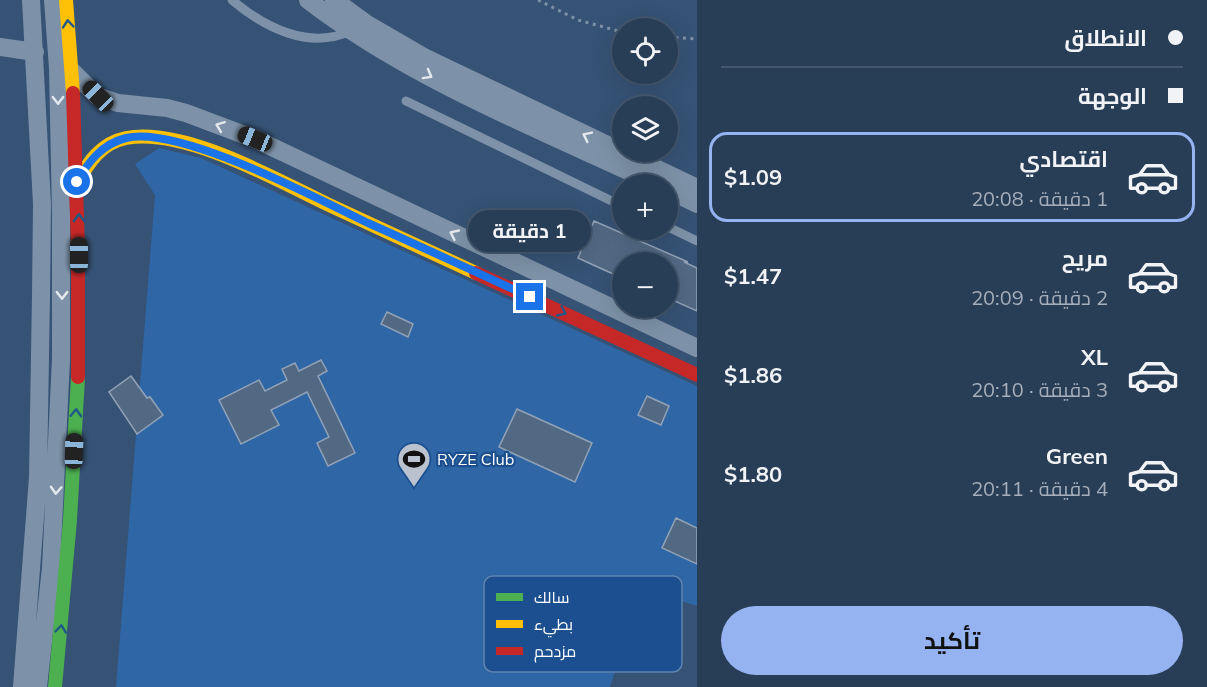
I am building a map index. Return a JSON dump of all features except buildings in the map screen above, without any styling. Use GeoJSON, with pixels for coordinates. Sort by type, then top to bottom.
{"type":"FeatureCollection","features":[{"type":"Feature","properties":{"kind":"street"},"geometry":{"type":"LineString","coordinates":[[22,687],[38,477],[42,204],[31,0]]}},
{"type":"Feature","properties":{"kind":"street"},"geometry":{"type":"LineString","coordinates":[[38,687],[51,568],[61,359],[58,102],[53,0]]}},
{"type":"Feature","properties":{"kind":"street"},"geometry":{"type":"LineString","coordinates":[[56,687],[73,495],[79,305],[77,182],[66,0]]}},
{"type":"Feature","properties":{"kind":"street"},"geometry":{"type":"LineString","coordinates":[[308,0],[450,87],[635,174]]}},
{"type":"Feature","properties":{"kind":"street"},"geometry":{"type":"LineString","coordinates":[[334,0],[359,30],[424,57],[697,188]]}},
{"type":"Feature","properties":{"kind":"street"},"geometry":{"type":"LineString","coordinates":[[0,47],[34,52]]}},
{"type":"Feature","properties":{"kind":"street"},"geometry":{"type":"LineString","coordinates":[[72,71],[98,96],[118,104],[167,108],[186,113],[255,139],[697,348]]}},
{"type":"Feature","properties":{"kind":"street"},"geometry":{"type":"LineString","coordinates":[[77,182],[88,163],[108,145],[127,137],[160,137],[200,149],[250,168],[697,375]]}},
{"type":"Feature","properties":{"kind":"street"},"geometry":{"type":"LineString","coordinates":[[678,195],[697,204]]}},
{"type":"Feature","properties":{"kind":"lane"},"geometry":{"type":"LineString","coordinates":[[232,0],[260,21],[292,34],[326,40],[359,30]]}},
{"type":"Feature","properties":{"kind":"lane"},"geometry":{"type":"LineString","coordinates":[[406,101],[612,201]]}},
{"type":"Feature","properties":{"kind":"lane"},"geometry":{"type":"LineString","coordinates":[[678,232],[697,241]]}},
{"type":"Feature","properties":{"kind":"path"},"geometry":{"type":"LineString","coordinates":[[538,0],[578,21],[612,30]]}},
{"type":"Feature","properties":{"kind":"path"},"geometry":{"type":"LineString","coordinates":[[678,38],[697,39]]}},
{"type":"Feature","properties":{"kind":"shaded area","name":"RYZE Club"},"geometry":{"type":"Polygon","coordinates":[[[159,148],[201,158],[697,386],[697,606],[682,601],[682,576],[484,576],[484,672],[615,672],[610,687],[116,687],[155,195],[135,164],[159,148]]]}},
{"type":"Feature","properties":{"kind":"traffic: fast"},"geometry":{"type":"LineString","coordinates":[[55,687],[70,520],[78,377]]}},
{"type":"Feature","properties":{"kind":"traffic: slow"},"geometry":{"type":"LineString","coordinates":[[66,0],[73,93]]}},
{"type":"Feature","properties":{"kind":"traffic: slow"},"geometry":{"type":"LineString","coordinates":[[77,182],[86,167],[109,144],[126,138],[149,137],[175,140],[201,147],[256,169],[476,273]]}},
{"type":"Feature","properties":{"kind":"traffic: jam"},"geometry":{"type":"LineString","coordinates":[[73,93],[78,248],[78,377]]}},
{"type":"Feature","properties":{"kind":"traffic: jam"},"geometry":{"type":"LineString","coordinates":[[476,273],[697,375]]}},
{"type":"Feature","properties":{"kind":"place","name":"RYZE Club"},"geometry":{"type":"Point","coordinates":[414,488]}},
{"type":"Feature","properties":{"kind":"route"},"geometry":{"type":"LineString","coordinates":[[77,182],[88,163],[108,145],[127,137],[160,137],[237,162],[530,297]]}}]}
